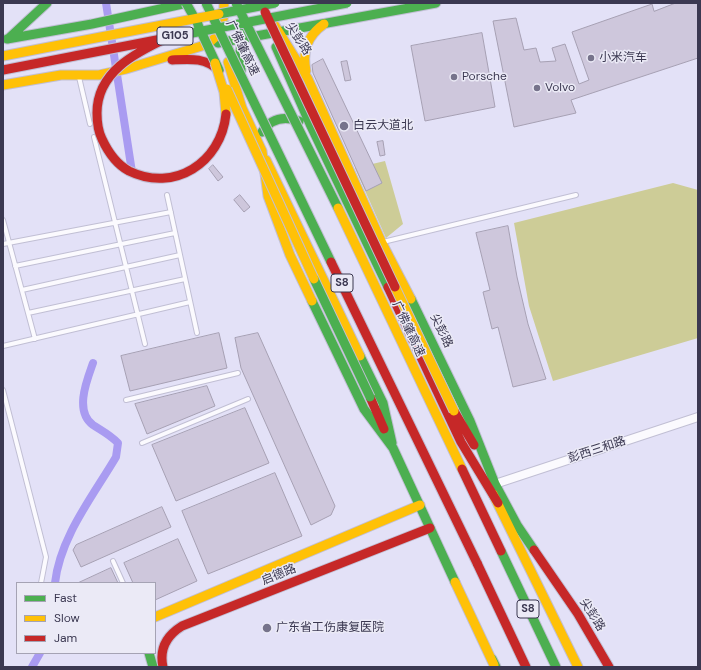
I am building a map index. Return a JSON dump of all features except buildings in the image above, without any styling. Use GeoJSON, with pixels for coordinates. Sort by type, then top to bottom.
{"type":"FeatureCollection","features":[{"type":"Feature","properties":{"kind":"main road"},"geometry":{"type":"LineString","coordinates":[[5,40],[47,3]]}},
{"type":"Feature","properties":{"kind":"main road"},"geometry":{"type":"LineString","coordinates":[[5,40],[92,24],[176,4],[187,3],[216,63],[280,207],[494,664]]}},
{"type":"Feature","properties":{"kind":"main road","name":"广佛肇高速"},"geometry":{"type":"LineString","coordinates":[[206,3],[526,667]]}},
{"type":"Feature","properties":{"kind":"main road"},"geometry":{"type":"LineString","coordinates":[[215,3],[221,38],[242,108]]}},
{"type":"Feature","properties":{"kind":"main road"},"geometry":{"type":"LineString","coordinates":[[221,38],[224,20],[224,3]]}},
{"type":"Feature","properties":{"kind":"main road","name":"广佛肇高速"},"geometry":{"type":"LineString","coordinates":[[236,3],[331,194],[556,667]]}},
{"type":"Feature","properties":{"kind":"main road"},"geometry":{"type":"LineString","coordinates":[[252,3],[272,39],[318,142],[461,442],[498,503]]}},
{"type":"Feature","properties":{"kind":"main road","name":"尖彭路"},"geometry":{"type":"LineString","coordinates":[[257,3],[286,40],[308,79],[382,243],[421,317],[470,421],[496,484],[524,536],[578,614],[608,667]]}},
{"type":"Feature","properties":{"kind":"main road"},"geometry":{"type":"LineString","coordinates":[[261,3],[547,607],[578,667]]}},
{"type":"Feature","properties":{"kind":"main road"},"geometry":{"type":"LineString","coordinates":[[242,108],[240,58],[242,36],[250,21],[269,3]]}},
{"type":"Feature","properties":{"kind":"main road","name":"G105"},"geometry":{"type":"LineString","coordinates":[[3,56],[275,3]]}},
{"type":"Feature","properties":{"kind":"main road"},"geometry":{"type":"LineString","coordinates":[[294,3],[299,13],[306,19],[326,23]]}},
{"type":"Feature","properties":{"kind":"main road","name":"G105"},"geometry":{"type":"LineString","coordinates":[[3,70],[347,3]]}},
{"type":"Feature","properties":{"kind":"main road"},"geometry":{"type":"LineString","coordinates":[[384,3],[396,10]]}},
{"type":"Feature","properties":{"kind":"main road"},"geometry":{"type":"LineString","coordinates":[[3,85],[61,75],[99,75],[126,69],[212,43],[221,38],[326,23],[436,3]]}},
{"type":"Feature","properties":{"kind":"main road"},"geometry":{"type":"LineString","coordinates":[[126,17],[140,18],[148,24],[155,33],[158,44],[154,56],[149,62]]}},
{"type":"Feature","properties":{"kind":"main road"},"geometry":{"type":"LineString","coordinates":[[308,79],[304,57],[305,46],[312,33],[326,23]]}},
{"type":"Feature","properties":{"kind":"main road"},"geometry":{"type":"LineString","coordinates":[[168,38],[135,54],[119,66],[108,77],[97,101],[96,122],[103,143],[119,163],[136,174],[160,178],[184,174],[206,160],[216,147],[224,130],[226,110],[224,92],[216,63]]}},
{"type":"Feature","properties":{"kind":"main road"},"geometry":{"type":"LineString","coordinates":[[149,62],[197,59],[210,63],[224,78],[242,108],[383,403],[393,448]]}},
{"type":"Feature","properties":{"kind":"main road"},"geometry":{"type":"LineString","coordinates":[[318,142],[298,120],[285,117],[274,120],[264,129],[260,139],[268,196],[290,255],[364,409],[393,448]]}},
{"type":"Feature","properties":{"kind":"main road"},"geometry":{"type":"LineString","coordinates":[[454,411],[496,484]]}},
{"type":"Feature","properties":{"kind":"main road","name":"启德路"},"geometry":{"type":"LineString","coordinates":[[156,617],[420,505]]}},
{"type":"Feature","properties":{"kind":"main road","name":"启德路"},"geometry":{"type":"LineString","coordinates":[[163,667],[161,653],[164,642],[174,630],[430,528]]}},
{"type":"Feature","properties":{"kind":"main road"},"geometry":{"type":"LineString","coordinates":[[148,654],[153,667]]}},
{"type":"Feature","properties":{"kind":"street","name":"彭西三和路"},"geometry":{"type":"LineString","coordinates":[[496,484],[698,417]]}},
{"type":"Feature","properties":{"kind":"lane"},"geometry":{"type":"LineString","coordinates":[[78,74],[91,126]]}},
{"type":"Feature","properties":{"kind":"lane"},"geometry":{"type":"LineString","coordinates":[[93,133],[144,344]]}},
{"type":"Feature","properties":{"kind":"lane"},"geometry":{"type":"LineString","coordinates":[[167,195],[197,332]]}},
{"type":"Feature","properties":{"kind":"lane"},"geometry":{"type":"LineString","coordinates":[[382,243],[576,195]]}},
{"type":"Feature","properties":{"kind":"lane"},"geometry":{"type":"LineString","coordinates":[[3,244],[171,212]]}},
{"type":"Feature","properties":{"kind":"lane"},"geometry":{"type":"LineString","coordinates":[[3,220],[35,339]]}},
{"type":"Feature","properties":{"kind":"lane"},"geometry":{"type":"LineString","coordinates":[[15,266],[175,233]]}},
{"type":"Feature","properties":{"kind":"lane"},"geometry":{"type":"LineString","coordinates":[[22,290],[180,255]]}},
{"type":"Feature","properties":{"kind":"lane"},"geometry":{"type":"LineString","coordinates":[[28,313],[185,279]]}},
{"type":"Feature","properties":{"kind":"lane"},"geometry":{"type":"LineString","coordinates":[[3,346],[190,302]]}},
{"type":"Feature","properties":{"kind":"lane"},"geometry":{"type":"LineString","coordinates":[[126,400],[238,373]]}},
{"type":"Feature","properties":{"kind":"lane"},"geometry":{"type":"LineString","coordinates":[[3,390],[46,557],[41,582]]}},
{"type":"Feature","properties":{"kind":"lane"},"geometry":{"type":"LineString","coordinates":[[142,443],[248,399]]}},
{"type":"Feature","properties":{"kind":"lane"},"geometry":{"type":"LineString","coordinates":[[113,561],[123,582]]}},
{"type":"Feature","properties":{"kind":"shaded area"},"geometry":{"type":"Polygon","coordinates":[[[385,161],[403,224],[386,238],[355,168],[385,161]]]}},
{"type":"Feature","properties":{"kind":"shaded area"},"geometry":{"type":"Polygon","coordinates":[[[673,183],[698,190],[698,338],[553,381],[529,306],[514,223],[673,183]]]}},
{"type":"Feature","properties":{"kind":"waterway"},"geometry":{"type":"LineString","coordinates":[[106,3],[132,172]]}},
{"type":"Feature","properties":{"kind":"waterway"},"geometry":{"type":"LineString","coordinates":[[55,582],[63,549],[70,533],[116,457],[118,443],[109,435],[93,425],[87,419],[84,412],[83,404],[85,386],[93,363]]}},
{"type":"Feature","properties":{"kind":"waterway"},"geometry":{"type":"LineString","coordinates":[[32,667],[39,654]]}},
{"type":"Feature","properties":{"kind":"traffic: fast"},"geometry":{"type":"LineString","coordinates":[[8,39],[47,3]]}},
{"type":"Feature","properties":{"kind":"traffic: fast"},"geometry":{"type":"LineString","coordinates":[[186,3],[198,24]]}},
{"type":"Feature","properties":{"kind":"traffic: fast"},"geometry":{"type":"LineString","coordinates":[[7,39],[92,24],[187,3]]}},
{"type":"Feature","properties":{"kind":"traffic: fast"},"geometry":{"type":"LineString","coordinates":[[206,3],[331,262]]}},
{"type":"Feature","properties":{"kind":"traffic: fast"},"geometry":{"type":"LineString","coordinates":[[236,3],[338,208]]}},
{"type":"Feature","properties":{"kind":"traffic: fast"},"geometry":{"type":"LineString","coordinates":[[219,14],[275,3]]}},
{"type":"Feature","properties":{"kind":"traffic: fast"},"geometry":{"type":"LineString","coordinates":[[182,35],[347,3]]}},
{"type":"Feature","properties":{"kind":"traffic: fast"},"geometry":{"type":"LineString","coordinates":[[218,43],[436,3]]}},
{"type":"Feature","properties":{"kind":"traffic: fast"},"geometry":{"type":"LineString","coordinates":[[198,25],[219,70]]}},
{"type":"Feature","properties":{"kind":"traffic: fast"},"geometry":{"type":"LineString","coordinates":[[241,71],[240,52],[244,31]]}},
{"type":"Feature","properties":{"kind":"traffic: fast"},"geometry":{"type":"LineString","coordinates":[[276,47],[310,124],[388,287]]}},
{"type":"Feature","properties":{"kind":"traffic: fast"},"geometry":{"type":"LineString","coordinates":[[262,132],[269,124],[278,119],[293,119],[299,121]]}},
{"type":"Feature","properties":{"kind":"traffic: fast"},"geometry":{"type":"LineString","coordinates":[[314,279],[370,397]]}},
{"type":"Feature","properties":{"kind":"traffic: fast"},"geometry":{"type":"LineString","coordinates":[[411,299],[470,421],[495,484],[517,525],[534,550]]}},
{"type":"Feature","properties":{"kind":"traffic: fast"},"geometry":{"type":"LineString","coordinates":[[312,301],[364,409],[393,448],[455,582]]}},
{"type":"Feature","properties":{"kind":"traffic: fast"},"geometry":{"type":"LineString","coordinates":[[360,356],[383,403],[392,443]]}},
{"type":"Feature","properties":{"kind":"traffic: fast"},"geometry":{"type":"LineString","coordinates":[[501,551],[556,667]]}},
{"type":"Feature","properties":{"kind":"traffic: fast"},"geometry":{"type":"LineString","coordinates":[[149,654],[153,667]]}},
{"type":"Feature","properties":{"kind":"traffic: fast"},"geometry":{"type":"LineString","coordinates":[[492,659],[496,667]]}},
{"type":"Feature","properties":{"kind":"traffic: slow"},"geometry":{"type":"LineString","coordinates":[[3,85],[61,75],[99,75],[126,69],[205,45],[219,33],[223,22],[224,3]]}},
{"type":"Feature","properties":{"kind":"traffic: slow"},"geometry":{"type":"LineString","coordinates":[[3,56],[219,14]]}},
{"type":"Feature","properties":{"kind":"traffic: slow"},"geometry":{"type":"LineString","coordinates":[[274,24],[308,79],[382,243],[411,299]]}},
{"type":"Feature","properties":{"kind":"traffic: slow"},"geometry":{"type":"LineString","coordinates":[[306,71],[305,51],[307,44],[313,34],[324,24]]}},
{"type":"Feature","properties":{"kind":"traffic: slow"},"geometry":{"type":"LineString","coordinates":[[228,62],[242,108],[262,151],[268,196],[290,255],[312,301]]}},
{"type":"Feature","properties":{"kind":"traffic: slow"},"geometry":{"type":"LineString","coordinates":[[215,63],[224,92],[226,114]]}},
{"type":"Feature","properties":{"kind":"traffic: slow"},"geometry":{"type":"LineString","coordinates":[[227,89],[314,279]]}},
{"type":"Feature","properties":{"kind":"traffic: slow"},"geometry":{"type":"LineString","coordinates":[[266,160],[360,356]]}},
{"type":"Feature","properties":{"kind":"traffic: slow"},"geometry":{"type":"LineString","coordinates":[[338,208],[462,469]]}},
{"type":"Feature","properties":{"kind":"traffic: slow"},"geometry":{"type":"LineString","coordinates":[[395,287],[454,411]]}},
{"type":"Feature","properties":{"kind":"traffic: slow"},"geometry":{"type":"LineString","coordinates":[[493,494],[578,667]]}},
{"type":"Feature","properties":{"kind":"traffic: slow"},"geometry":{"type":"LineString","coordinates":[[156,617],[420,505]]}},
{"type":"Feature","properties":{"kind":"traffic: slow"},"geometry":{"type":"LineString","coordinates":[[455,582],[494,665]]}},
{"type":"Feature","properties":{"kind":"traffic: jam"},"geometry":{"type":"LineString","coordinates":[[265,12],[395,287]]}},
{"type":"Feature","properties":{"kind":"traffic: jam"},"geometry":{"type":"LineString","coordinates":[[3,70],[182,35]]}},
{"type":"Feature","properties":{"kind":"traffic: jam"},"geometry":{"type":"LineString","coordinates":[[167,38],[143,50],[120,66],[103,86],[97,113],[98,123],[102,139],[113,157],[120,165],[129,171],[146,177],[162,178],[178,176],[192,169],[205,159],[215,147],[222,131],[226,114]]}},
{"type":"Feature","properties":{"kind":"traffic: jam"},"geometry":{"type":"LineString","coordinates":[[172,60],[191,59],[203,61],[214,66],[219,71]]}},
{"type":"Feature","properties":{"kind":"traffic: jam"},"geometry":{"type":"LineString","coordinates":[[331,262],[477,563]]}},
{"type":"Feature","properties":{"kind":"traffic: jam"},"geometry":{"type":"LineString","coordinates":[[388,287],[461,442],[498,503]]}},
{"type":"Feature","properties":{"kind":"traffic: jam"},"geometry":{"type":"LineString","coordinates":[[370,397],[384,429]]}},
{"type":"Feature","properties":{"kind":"traffic: jam"},"geometry":{"type":"LineString","coordinates":[[454,411],[474,445]]}},
{"type":"Feature","properties":{"kind":"traffic: jam"},"geometry":{"type":"LineString","coordinates":[[462,469],[501,551]]}},
{"type":"Feature","properties":{"kind":"traffic: jam"},"geometry":{"type":"LineString","coordinates":[[163,667],[162,654],[165,644],[172,634],[182,626],[430,528]]}},
{"type":"Feature","properties":{"kind":"traffic: jam"},"geometry":{"type":"LineString","coordinates":[[534,550],[578,614],[609,667]]}},
{"type":"Feature","properties":{"kind":"traffic: jam"},"geometry":{"type":"LineString","coordinates":[[477,563],[526,667]]}},
{"type":"Feature","properties":{"kind":"place","name":"小米汽车"},"geometry":{"type":"Point","coordinates":[591,58]}},
{"type":"Feature","properties":{"kind":"place","name":"Porsche"},"geometry":{"type":"Point","coordinates":[454,77]}},
{"type":"Feature","properties":{"kind":"place","name":"Volvo"},"geometry":{"type":"Point","coordinates":[537,88]}},
{"type":"Feature","properties":{"kind":"place","name":"白云大道北"},"geometry":{"type":"Point","coordinates":[344,126]}},
{"type":"Feature","properties":{"kind":"place","name":"广东省工伤康复医院"},"geometry":{"type":"Point","coordinates":[267,628]}}]}
